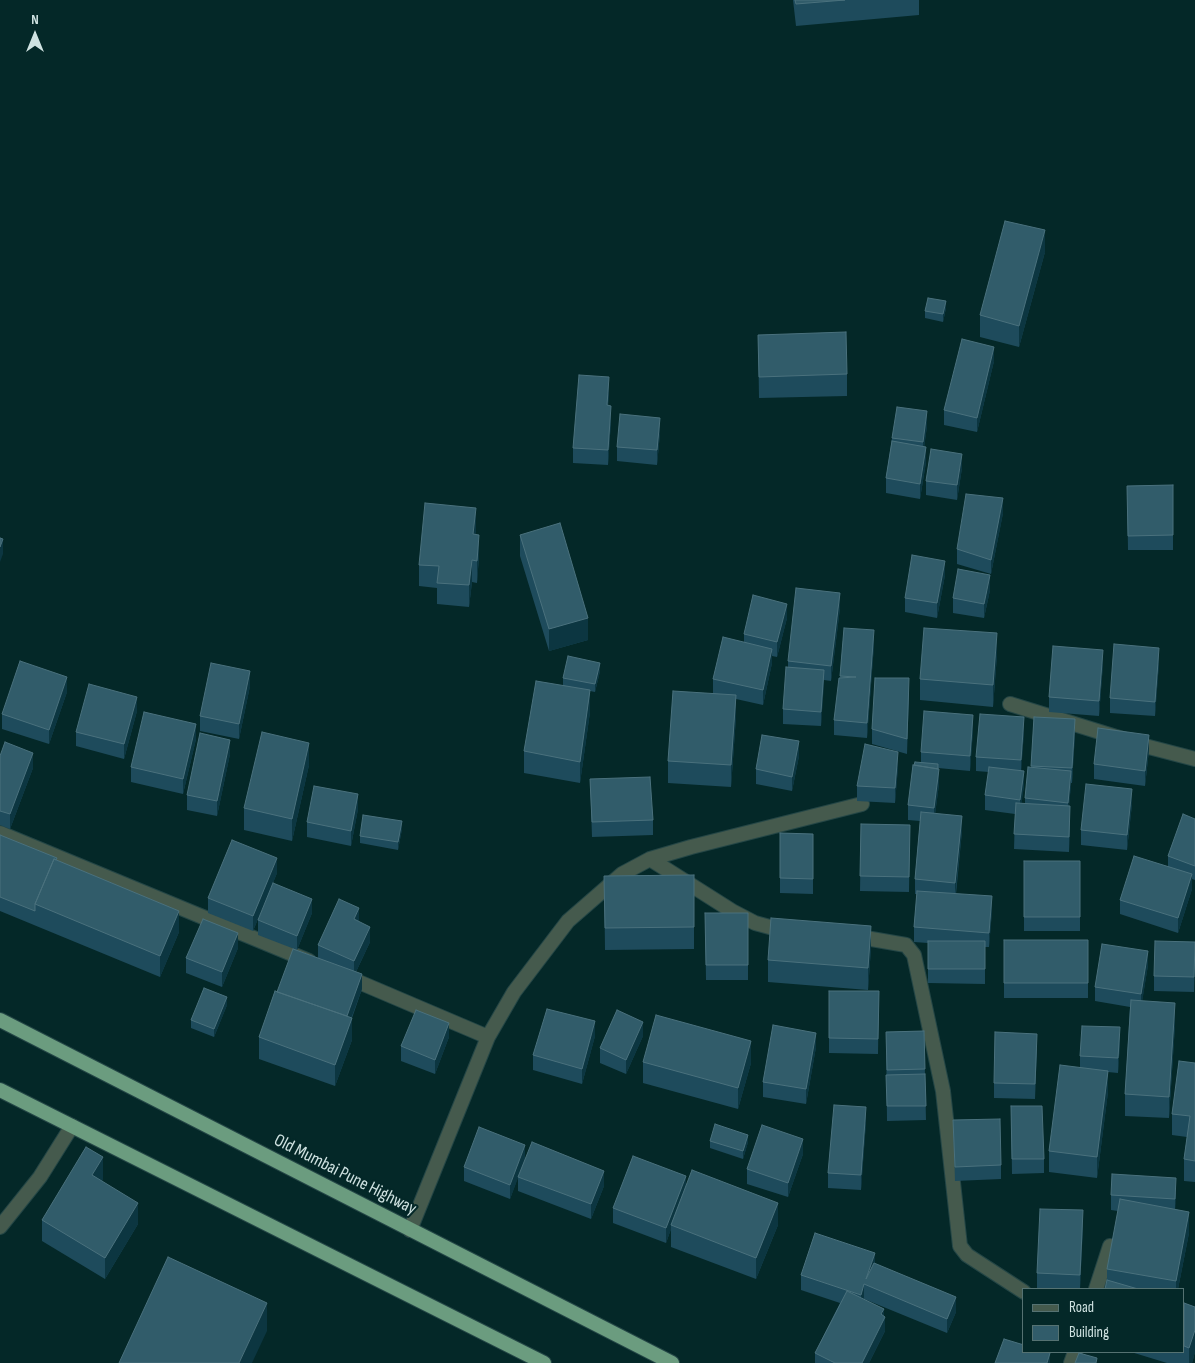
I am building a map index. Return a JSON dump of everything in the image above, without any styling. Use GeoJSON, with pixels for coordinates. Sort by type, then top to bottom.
{"type":"FeatureCollection","features":[{"type":"Feature","properties":{"kind":"highway","name":"Old Mumbai Pune Highway"},"geometry":{"type":"LineString","coordinates":[[0,1020],[672,1363]]}},
{"type":"Feature","properties":{"kind":"highway"},"geometry":{"type":"LineString","coordinates":[[0,1090],[544,1363]]}},
{"type":"Feature","properties":{"kind":"street"},"geometry":{"type":"LineString","coordinates":[[1010,704],[1145,746],[1195,759]]}},
{"type":"Feature","properties":{"kind":"street"},"geometry":{"type":"LineString","coordinates":[[410,1230],[488,1037],[514,992],[568,921],[622,874],[650,860],[691,847],[862,804]]}},
{"type":"Feature","properties":{"kind":"street"},"geometry":{"type":"LineString","coordinates":[[0,833],[488,1037]]}},
{"type":"Feature","properties":{"kind":"street"},"geometry":{"type":"LineString","coordinates":[[650,860],[755,923],[784,931],[802,933]]}},
{"type":"Feature","properties":{"kind":"street"},"geometry":{"type":"LineString","coordinates":[[840,935],[869,937],[906,945],[914,955],[943,1091],[958,1240],[967,1255],[1022,1291]]}},
{"type":"Feature","properties":{"kind":"street"},"geometry":{"type":"LineString","coordinates":[[0,1228],[40,1177],[72,1126]]}},
{"type":"Feature","properties":{"kind":"street"},"geometry":{"type":"LineString","coordinates":[[1096,1288],[1110,1246]]}},
{"type":"Feature","properties":{"kind":"building"},"geometry":{"type":"Polygon","coordinates":[[[795,0],[845,0],[796,4],[795,0]]]}},
{"type":"Feature","properties":{"kind":"building"},"geometry":{"type":"Polygon","coordinates":[[[1005,221],[1045,230],[1019,326],[980,315],[1005,221]]]}},
{"type":"Feature","properties":{"kind":"building"},"geometry":{"type":"Polygon","coordinates":[[[928,298],[946,301],[943,314],[925,311],[928,298]]]}},
{"type":"Feature","properties":{"kind":"building"},"geometry":{"type":"Polygon","coordinates":[[[846,332],[847,374],[759,377],[758,335],[846,332]]]}},
{"type":"Feature","properties":{"kind":"building"},"geometry":{"type":"Polygon","coordinates":[[[962,339],[994,347],[977,418],[944,410],[962,339]]]}},
{"type":"Feature","properties":{"kind":"building"},"geometry":{"type":"Polygon","coordinates":[[[579,375],[609,377],[607,405],[611,406],[608,450],[573,448],[579,375]]]}},
{"type":"Feature","properties":{"kind":"building"},"geometry":{"type":"Polygon","coordinates":[[[897,407],[927,411],[923,442],[892,438],[897,407]]]}},
{"type":"Feature","properties":{"kind":"building"},"geometry":{"type":"Polygon","coordinates":[[[620,414],[660,418],[657,450],[617,447],[620,414]]]}},
{"type":"Feature","properties":{"kind":"building"},"geometry":{"type":"Polygon","coordinates":[[[892,441],[926,447],[920,484],[886,478],[892,441]]]}},
{"type":"Feature","properties":{"kind":"building"},"geometry":{"type":"Polygon","coordinates":[[[931,449],[962,454],[957,485],[926,481],[931,449]]]}},
{"type":"Feature","properties":{"kind":"building"},"geometry":{"type":"Polygon","coordinates":[[[1173,485],[1173,535],[1128,536],[1127,486],[1173,485]]]}},
{"type":"Feature","properties":{"kind":"building"},"geometry":{"type":"Polygon","coordinates":[[[966,494],[1003,498],[991,560],[957,549],[966,494]]]}},
{"type":"Feature","properties":{"kind":"building"},"geometry":{"type":"Polygon","coordinates":[[[425,503],[476,508],[473,534],[479,535],[477,561],[472,560],[469,585],[437,583],[439,566],[419,565],[425,503]]]}},
{"type":"Feature","properties":{"kind":"building"},"geometry":{"type":"Polygon","coordinates":[[[560,523],[588,618],[549,629],[520,535],[560,523]]]}},
{"type":"Feature","properties":{"kind":"building"},"geometry":{"type":"Polygon","coordinates":[[[912,555],[945,561],[937,603],[905,598],[912,555]]]}},
{"type":"Feature","properties":{"kind":"building"},"geometry":{"type":"Polygon","coordinates":[[[958,569],[990,575],[984,604],[953,598],[958,569]]]}},
{"type":"Feature","properties":{"kind":"building"},"geometry":{"type":"Polygon","coordinates":[[[796,588],[840,593],[831,666],[788,661],[796,588]]]}},
{"type":"Feature","properties":{"kind":"building"},"geometry":{"type":"Polygon","coordinates":[[[753,595],[787,604],[777,642],[744,634],[753,595]]]}},
{"type":"Feature","properties":{"kind":"building"},"geometry":{"type":"Polygon","coordinates":[[[844,628],[874,630],[867,723],[834,720],[839,678],[856,677],[840,676],[844,628]]]}},
{"type":"Feature","properties":{"kind":"building"},"geometry":{"type":"Polygon","coordinates":[[[924,628],[997,633],[993,685],[920,679],[924,628]]]}},
{"type":"Feature","properties":{"kind":"building"},"geometry":{"type":"Polygon","coordinates":[[[723,637],[772,649],[763,690],[713,679],[723,637]]]}},
{"type":"Feature","properties":{"kind":"building"},"geometry":{"type":"Polygon","coordinates":[[[1114,644],[1159,648],[1155,702],[1110,698],[1114,644]]]}},
{"type":"Feature","properties":{"kind":"building"},"geometry":{"type":"Polygon","coordinates":[[[1053,646],[1103,650],[1099,701],[1049,697],[1053,646]]]}},
{"type":"Feature","properties":{"kind":"building"},"geometry":{"type":"Polygon","coordinates":[[[568,656],[600,663],[595,684],[563,678],[568,656]]]}},
{"type":"Feature","properties":{"kind":"building"},"geometry":{"type":"Polygon","coordinates":[[[20,661],[67,677],[49,730],[2,714],[20,661]]]}},
{"type":"Feature","properties":{"kind":"building"},"geometry":{"type":"Polygon","coordinates":[[[211,663],[250,671],[239,724],[200,716],[211,663]]]}},
{"type":"Feature","properties":{"kind":"building"},"geometry":{"type":"Polygon","coordinates":[[[786,667],[824,670],[821,712],[783,709],[786,667]]]}},
{"type":"Feature","properties":{"kind":"building"},"geometry":{"type":"Polygon","coordinates":[[[875,678],[909,678],[907,739],[872,729],[875,678]]]}},
{"type":"Feature","properties":{"kind":"building"},"geometry":{"type":"Polygon","coordinates":[[[536,681],[590,690],[580,762],[524,751],[536,681]]]}},
{"type":"Feature","properties":{"kind":"building"},"geometry":{"type":"Polygon","coordinates":[[[89,684],[137,697],[124,744],[76,732],[89,684]]]}},
{"type":"Feature","properties":{"kind":"building"},"geometry":{"type":"Polygon","coordinates":[[[673,691],[736,695],[731,765],[668,761],[673,691]]]}},
{"type":"Feature","properties":{"kind":"building"},"geometry":{"type":"Polygon","coordinates":[[[924,711],[973,715],[970,756],[921,752],[924,711]]]}},
{"type":"Feature","properties":{"kind":"building"},"geometry":{"type":"Polygon","coordinates":[[[144,712],[196,724],[183,779],[131,767],[144,712]]]}},
{"type":"Feature","properties":{"kind":"building"},"geometry":{"type":"Polygon","coordinates":[[[980,714],[1024,717],[1021,760],[976,757],[980,714]]]}},
{"type":"Feature","properties":{"kind":"building"},"geometry":{"type":"Polygon","coordinates":[[[1034,717],[1075,719],[1072,768],[1031,766],[1034,717]]]}},
{"type":"Feature","properties":{"kind":"building"},"geometry":{"type":"Polygon","coordinates":[[[1098,728],[1149,735],[1145,771],[1094,764],[1098,728]]]}},
{"type":"Feature","properties":{"kind":"building"},"geometry":{"type":"Polygon","coordinates":[[[262,732],[309,743],[292,819],[244,808],[262,732]]]}},
{"type":"Feature","properties":{"kind":"building"},"geometry":{"type":"Polygon","coordinates":[[[200,733],[230,740],[217,801],[187,795],[200,733]]]}},
{"type":"Feature","properties":{"kind":"building"},"geometry":{"type":"Polygon","coordinates":[[[762,735],[799,741],[792,777],[756,769],[762,735]]]}},
{"type":"Feature","properties":{"kind":"building"},"geometry":{"type":"Polygon","coordinates":[[[5,742],[33,753],[10,814],[0,811],[0,756],[5,742]]]}},
{"type":"Feature","properties":{"kind":"building"},"geometry":{"type":"Polygon","coordinates":[[[865,744],[898,752],[895,788],[857,786],[865,744]]]}},
{"type":"Feature","properties":{"kind":"building"},"geometry":{"type":"Polygon","coordinates":[[[915,762],[938,764],[938,769],[914,765],[915,762]]]}},
{"type":"Feature","properties":{"kind":"building"},"geometry":{"type":"Polygon","coordinates":[[[913,765],[939,769],[934,808],[908,805],[913,765]]]}},
{"type":"Feature","properties":{"kind":"building"},"geometry":{"type":"Polygon","coordinates":[[[989,767],[1024,771],[1020,800],[985,795],[989,767]]]}},
{"type":"Feature","properties":{"kind":"building"},"geometry":{"type":"Polygon","coordinates":[[[1028,767],[1071,771],[1068,803],[1025,798],[1028,767]]]}},
{"type":"Feature","properties":{"kind":"building"},"geometry":{"type":"Polygon","coordinates":[[[650,777],[653,820],[592,822],[590,779],[650,777]]]}},
{"type":"Feature","properties":{"kind":"building"},"geometry":{"type":"Polygon","coordinates":[[[1086,784],[1132,789],[1127,835],[1081,830],[1086,784]]]}},
{"type":"Feature","properties":{"kind":"building"},"geometry":{"type":"Polygon","coordinates":[[[314,786],[358,794],[351,831],[307,822],[314,786]]]}},
{"type":"Feature","properties":{"kind":"building"},"geometry":{"type":"Polygon","coordinates":[[[1016,803],[1070,806],[1069,837],[1014,834],[1016,803]]]}},
{"type":"Feature","properties":{"kind":"building"},"geometry":{"type":"Polygon","coordinates":[[[921,812],[962,816],[955,883],[915,879],[921,812]]]}},
{"type":"Feature","properties":{"kind":"building"},"geometry":{"type":"Polygon","coordinates":[[[1183,814],[1195,819],[1195,866],[1168,856],[1183,814]]]}},
{"type":"Feature","properties":{"kind":"building"},"geometry":{"type":"Polygon","coordinates":[[[363,815],[402,821],[398,842],[360,836],[363,815]]]}},
{"type":"Feature","properties":{"kind":"building"},"geometry":{"type":"Polygon","coordinates":[[[861,824],[910,825],[909,877],[860,876],[861,824]]]}},
{"type":"Feature","properties":{"kind":"building"},"geometry":{"type":"Polygon","coordinates":[[[780,833],[813,834],[813,879],[780,878],[780,833]]]}},
{"type":"Feature","properties":{"kind":"building"},"geometry":{"type":"Polygon","coordinates":[[[0,835],[57,858],[56,860],[54,859],[35,904],[35,911],[0,897],[0,835]]]}},
{"type":"Feature","properties":{"kind":"building"},"geometry":{"type":"Polygon","coordinates":[[[232,840],[277,858],[253,916],[208,898],[232,840]]]}},
{"type":"Feature","properties":{"kind":"building"},"geometry":{"type":"Polygon","coordinates":[[[1134,856],[1192,874],[1178,918],[1120,900],[1134,856]]]}},
{"type":"Feature","properties":{"kind":"building"},"geometry":{"type":"Polygon","coordinates":[[[54,859],[179,911],[160,956],[35,904],[54,859]]]}},
{"type":"Feature","properties":{"kind":"building"},"geometry":{"type":"Polygon","coordinates":[[[1024,861],[1080,861],[1080,917],[1024,917],[1024,861]]]}},
{"type":"Feature","properties":{"kind":"building"},"geometry":{"type":"Polygon","coordinates":[[[694,875],[694,927],[605,928],[604,876],[694,875]]]}},
{"type":"Feature","properties":{"kind":"building"},"geometry":{"type":"Polygon","coordinates":[[[273,883],[312,899],[297,936],[258,920],[273,883]]]}},
{"type":"Feature","properties":{"kind":"building"},"geometry":{"type":"Polygon","coordinates":[[[917,891],[992,896],[989,933],[914,927],[917,891]]]}},
{"type":"Feature","properties":{"kind":"building"},"geometry":{"type":"Polygon","coordinates":[[[339,899],[359,908],[354,919],[370,927],[354,961],[318,945],[339,899]]]}},
{"type":"Feature","properties":{"kind":"building"},"geometry":{"type":"Polygon","coordinates":[[[705,913],[748,913],[748,965],[706,965],[705,913]]]}},
{"type":"Feature","properties":{"kind":"building"},"geometry":{"type":"Polygon","coordinates":[[[771,918],[871,926],[868,968],[768,960],[771,918]]]}},
{"type":"Feature","properties":{"kind":"building"},"geometry":{"type":"Polygon","coordinates":[[[203,919],[238,933],[222,972],[186,958],[203,919]]]}},
{"type":"Feature","properties":{"kind":"building"},"geometry":{"type":"Polygon","coordinates":[[[1004,940],[1088,940],[1088,983],[1004,983],[1004,940]]]}},
{"type":"Feature","properties":{"kind":"building"},"geometry":{"type":"Polygon","coordinates":[[[928,941],[985,941],[985,969],[928,969],[928,941]]]}},
{"type":"Feature","properties":{"kind":"building"},"geometry":{"type":"Polygon","coordinates":[[[1155,941],[1195,942],[1194,977],[1154,976],[1155,941]]]}},
{"type":"Feature","properties":{"kind":"building"},"geometry":{"type":"Polygon","coordinates":[[[1102,944],[1148,951],[1141,994],[1095,987],[1102,944]]]}},
{"type":"Feature","properties":{"kind":"building"},"geometry":{"type":"Polygon","coordinates":[[[293,949],[362,974],[347,1016],[277,992],[293,949]]]}},
{"type":"Feature","properties":{"kind":"building"},"geometry":{"type":"Polygon","coordinates":[[[204,988],[227,997],[214,1029],[191,1020],[204,988]]]}},
{"type":"Feature","properties":{"kind":"building"},"geometry":{"type":"Polygon","coordinates":[[[275,991],[352,1018],[335,1065],[259,1037],[275,991]]]}},
{"type":"Feature","properties":{"kind":"building"},"geometry":{"type":"Polygon","coordinates":[[[829,991],[879,991],[878,1039],[829,1038],[829,991]]]}},
{"type":"Feature","properties":{"kind":"building"},"geometry":{"type":"Polygon","coordinates":[[[1131,1000],[1175,1003],[1169,1097],[1125,1094],[1131,1000]]]}},
{"type":"Feature","properties":{"kind":"building"},"geometry":{"type":"Polygon","coordinates":[[[547,1009],[595,1021],[582,1069],[533,1055],[547,1009]]]}},
{"type":"Feature","properties":{"kind":"building"},"geometry":{"type":"Polygon","coordinates":[[[416,1010],[449,1023],[435,1060],[401,1046],[416,1010]]]}},
{"type":"Feature","properties":{"kind":"building"},"geometry":{"type":"Polygon","coordinates":[[[617,1010],[643,1022],[626,1060],[600,1048],[617,1010]]]}},
{"type":"Feature","properties":{"kind":"building"},"geometry":{"type":"Polygon","coordinates":[[[656,1015],[751,1041],[738,1088],[643,1062],[656,1015]]]}},
{"type":"Feature","properties":{"kind":"building"},"geometry":{"type":"Polygon","coordinates":[[[773,1025],[816,1033],[806,1089],[763,1082],[773,1025]]]}},
{"type":"Feature","properties":{"kind":"building"},"geometry":{"type":"Polygon","coordinates":[[[1082,1026],[1120,1027],[1118,1058],[1080,1056],[1082,1026]]]}},
{"type":"Feature","properties":{"kind":"building"},"geometry":{"type":"Polygon","coordinates":[[[924,1031],[925,1069],[887,1070],[886,1032],[924,1031]]]}},
{"type":"Feature","properties":{"kind":"building"},"geometry":{"type":"Polygon","coordinates":[[[995,1032],[1037,1034],[1035,1084],[994,1083],[995,1032]]]}},
{"type":"Feature","properties":{"kind":"building"},"geometry":{"type":"Polygon","coordinates":[[[1179,1061],[1195,1063],[1195,1161],[1184,1159],[1190,1116],[1172,1114],[1179,1061]]]}},
{"type":"Feature","properties":{"kind":"building"},"geometry":{"type":"Polygon","coordinates":[[[1060,1065],[1108,1071],[1097,1157],[1049,1151],[1060,1065]]]}},
{"type":"Feature","properties":{"kind":"building"},"geometry":{"type":"Polygon","coordinates":[[[925,1074],[926,1106],[887,1106],[886,1075],[925,1074]]]}},
{"type":"Feature","properties":{"kind":"building"},"geometry":{"type":"Polygon","coordinates":[[[834,1105],[866,1107],[861,1175],[828,1173],[834,1105]]]}},
{"type":"Feature","properties":{"kind":"building"},"geometry":{"type":"Polygon","coordinates":[[[1011,1106],[1042,1106],[1044,1159],[1012,1159],[1011,1106]]]}},
{"type":"Feature","properties":{"kind":"building"},"geometry":{"type":"Polygon","coordinates":[[[1000,1119],[1001,1165],[955,1167],[953,1120],[1000,1119]]]}},
{"type":"Feature","properties":{"kind":"building"},"geometry":{"type":"Polygon","coordinates":[[[715,1124],[748,1135],[743,1151],[710,1141],[715,1124]]]}},
{"type":"Feature","properties":{"kind":"building"},"geometry":{"type":"Polygon","coordinates":[[[762,1125],[803,1139],[788,1183],[747,1169],[762,1125]]]}},
{"type":"Feature","properties":{"kind":"building"},"geometry":{"type":"Polygon","coordinates":[[[479,1127],[525,1145],[510,1185],[464,1167],[479,1127]]]}},
{"type":"Feature","properties":{"kind":"building"},"geometry":{"type":"Polygon","coordinates":[[[532,1142],[604,1171],[591,1204],[518,1177],[532,1142]]]}},
{"type":"Feature","properties":{"kind":"building"},"geometry":{"type":"Polygon","coordinates":[[[86,1147],[103,1157],[92,1175],[138,1203],[105,1258],[42,1220],[86,1147]]]}},
{"type":"Feature","properties":{"kind":"building"},"geometry":{"type":"Polygon","coordinates":[[[633,1156],[686,1176],[666,1228],[613,1208],[633,1156]]]}},
{"type":"Feature","properties":{"kind":"building"},"geometry":{"type":"Polygon","coordinates":[[[692,1170],[778,1203],[756,1258],[671,1225],[692,1170]]]}},
{"type":"Feature","properties":{"kind":"building"},"geometry":{"type":"Polygon","coordinates":[[[1112,1174],[1176,1178],[1175,1199],[1111,1195],[1112,1174]]]}},
{"type":"Feature","properties":{"kind":"building"},"geometry":{"type":"Polygon","coordinates":[[[1120,1199],[1189,1212],[1176,1281],[1107,1269],[1120,1199]]]}},
{"type":"Feature","properties":{"kind":"building"},"geometry":{"type":"Polygon","coordinates":[[[1040,1209],[1083,1210],[1080,1275],[1037,1273],[1040,1209]]]}},
{"type":"Feature","properties":{"kind":"building"},"geometry":{"type":"Polygon","coordinates":[[[815,1233],[875,1253],[866,1279],[874,1263],[956,1297],[947,1319],[864,1284],[861,1295],[801,1275],[815,1233]]]}},
{"type":"Feature","properties":{"kind":"building"},"geometry":{"type":"Polygon","coordinates":[[[168,1257],[267,1303],[239,1363],[119,1363],[168,1257]]]}},
{"type":"Feature","properties":{"kind":"building"},"geometry":{"type":"Polygon","coordinates":[[[1107,1280],[1135,1288],[1105,1288],[1107,1280]]]}},
{"type":"Feature","properties":{"kind":"building"},"geometry":{"type":"Polygon","coordinates":[[[847,1291],[884,1309],[881,1314],[885,1317],[862,1363],[835,1363],[815,1353],[847,1291]]]}},
{"type":"Feature","properties":{"kind":"building"},"geometry":{"type":"Polygon","coordinates":[[[1185,1303],[1195,1307],[1195,1330],[1189,1348],[1185,1346],[1185,1303]]]}},
{"type":"Feature","properties":{"kind":"building"},"geometry":{"type":"Polygon","coordinates":[[[1004,1339],[1022,1344],[1022,1353],[1050,1353],[1047,1363],[995,1363],[1004,1339]]]}},
{"type":"Feature","properties":{"kind":"building"},"geometry":{"type":"Polygon","coordinates":[[[1079,1353],[1097,1358],[1096,1363],[1075,1363],[1079,1353]]]}}]}
